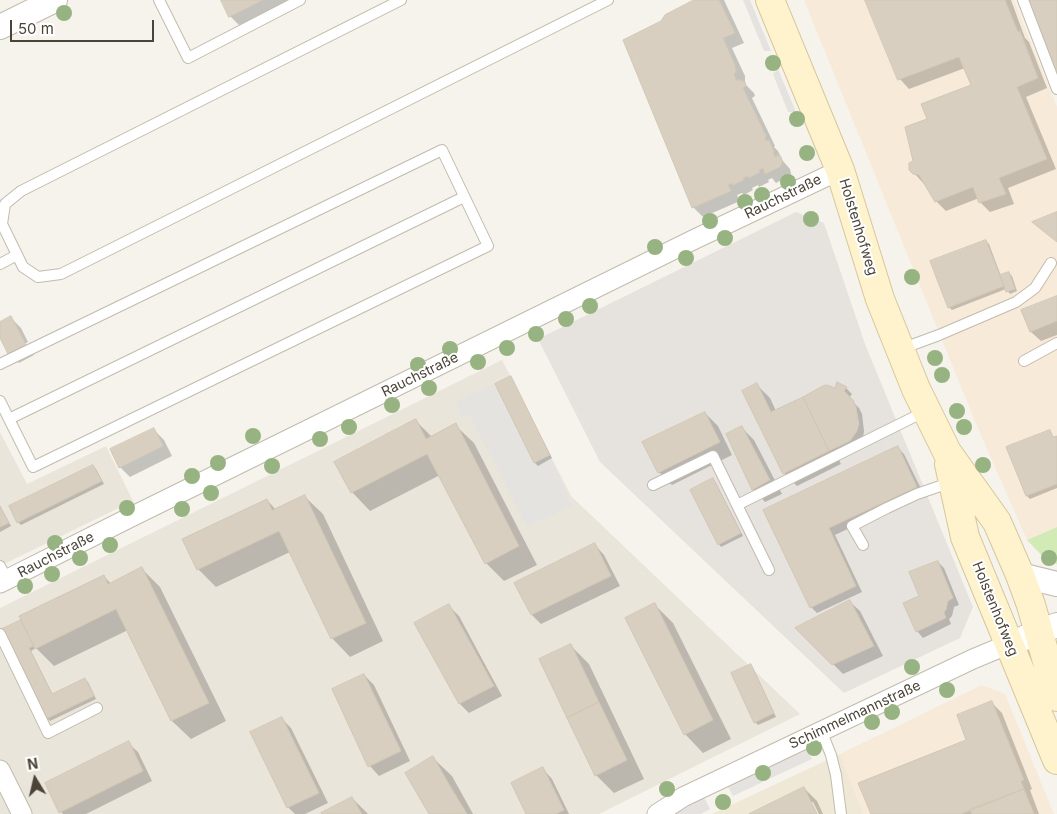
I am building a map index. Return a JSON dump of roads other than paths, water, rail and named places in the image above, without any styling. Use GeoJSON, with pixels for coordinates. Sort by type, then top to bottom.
{"type":"FeatureCollection","features":[{"type":"Feature","properties":{"kind":"main road","name":"Holstenhofweg"},"geometry":{"type":"LineString","coordinates":[[770,0],[840,170],[880,299],[916,389],[947,452],[997,522],[1031,605],[1048,628],[1057,697]]}},
{"type":"Feature","properties":{"kind":"main road","name":"Holstenhofweg"},"geometry":{"type":"LineString","coordinates":[[947,452],[966,537],[1057,760]]}},
{"type":"Feature","properties":{"kind":"street"},"geometry":{"type":"LineString","coordinates":[[0,27],[55,0]]}},
{"type":"Feature","properties":{"kind":"street","name":"Rauchstraße"},"geometry":{"type":"LineString","coordinates":[[2,576],[129,518],[693,240],[840,170]]}},
{"type":"Feature","properties":{"kind":"street"},"geometry":{"type":"LineString","coordinates":[[1020,575],[1057,584]]}},
{"type":"Feature","properties":{"kind":"street","name":"Schimmelmannstraße"},"geometry":{"type":"LineString","coordinates":[[656,814],[683,797],[821,730],[914,688],[982,654],[1048,628]]}},
{"type":"Feature","properties":{"kind":"street"},"geometry":{"type":"LineString","coordinates":[[0,770],[22,814]]}},
{"type":"Feature","properties":{"kind":"lane"},"geometry":{"type":"LineString","coordinates":[[159,0],[188,58],[300,0]]}},
{"type":"Feature","properties":{"kind":"lane"},"geometry":{"type":"LineString","coordinates":[[401,0],[21,191],[2,206],[2,224],[23,268],[38,277],[61,274],[608,0]]}},
{"type":"Feature","properties":{"kind":"lane"},"geometry":{"type":"LineString","coordinates":[[1023,0],[1057,88]]}},
{"type":"Feature","properties":{"kind":"lane"},"geometry":{"type":"LineString","coordinates":[[0,364],[442,150],[488,246],[33,467],[0,401]]}},
{"type":"Feature","properties":{"kind":"lane"},"geometry":{"type":"LineString","coordinates":[[9,419],[464,197]]}},
{"type":"Feature","properties":{"kind":"lane"},"geometry":{"type":"LineString","coordinates":[[0,264],[17,255]]}},
{"type":"Feature","properties":{"kind":"lane"},"geometry":{"type":"LineString","coordinates":[[900,349],[939,335],[1016,302],[1035,288],[1051,263]]}},
{"type":"Feature","properties":{"kind":"lane"},"geometry":{"type":"LineString","coordinates":[[1024,361],[1057,342]]}},
{"type":"Feature","properties":{"kind":"lane"},"geometry":{"type":"LineString","coordinates":[[737,505],[927,411]]}},
{"type":"Feature","properties":{"kind":"lane"},"geometry":{"type":"LineString","coordinates":[[654,484],[712,456],[769,570]]}},
{"type":"Feature","properties":{"kind":"lane"},"geometry":{"type":"LineString","coordinates":[[863,545],[852,526],[917,494],[953,481]]}},
{"type":"Feature","properties":{"kind":"lane"},"geometry":{"type":"LineString","coordinates":[[0,634],[48,733],[97,708]]}},
{"type":"Feature","properties":{"kind":"lane"},"geometry":{"type":"LineString","coordinates":[[821,730],[831,755],[836,775],[841,814]]}}]}
